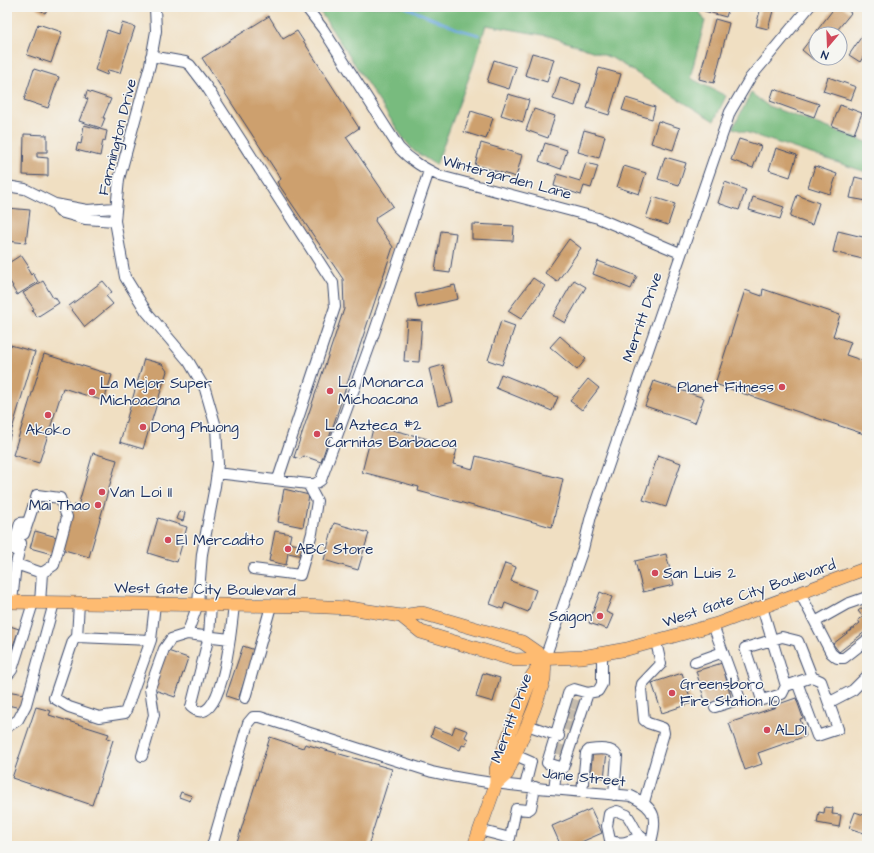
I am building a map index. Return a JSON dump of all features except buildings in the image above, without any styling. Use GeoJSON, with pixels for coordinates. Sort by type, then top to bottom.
{"type":"FeatureCollection","features":[{"type":"Feature","properties":{"kind":"main road","name":"West Gate City Boulevard"},"geometry":{"type":"LineString","coordinates":[[401,616],[421,632],[515,660],[602,654],[656,642],[713,625],[867,568]]}},
{"type":"Feature","properties":{"kind":"main road","name":"West Gate City Boulevard"},"geometry":{"type":"LineString","coordinates":[[8,603],[204,604],[349,608],[401,616],[422,613],[522,642],[545,658]]}},
{"type":"Feature","properties":{"kind":"main road","name":"Merritt Drive"},"geometry":{"type":"LineString","coordinates":[[496,784],[508,774],[544,680],[545,658]]}},
{"type":"Feature","properties":{"kind":"main road","name":"Merritt Drive"},"geometry":{"type":"LineString","coordinates":[[474,846],[496,784],[496,769],[532,676],[545,658]]}},
{"type":"Feature","properties":{"kind":"street","name":"Farmington Drive"},"geometry":{"type":"LineString","coordinates":[[155,7],[156,31],[151,56],[119,179],[115,208],[115,221],[125,277],[146,311],[190,362],[206,389],[216,427],[217,473],[202,554],[204,604],[209,633],[191,707],[203,711],[210,708],[218,693],[231,635]]}},
{"type":"Feature","properties":{"kind":"street","name":"Wintergarden Lane"},"geometry":{"type":"LineString","coordinates":[[306,7],[323,29],[399,148],[409,159],[440,176],[598,218],[680,254]]}},
{"type":"Feature","properties":{"kind":"street","name":"Merritt Drive"},"geometry":{"type":"LineString","coordinates":[[545,658],[583,549],[591,516],[730,112],[750,78],[809,7]]}},
{"type":"Feature","properties":{"kind":"street"},"geometry":{"type":"LineString","coordinates":[[151,56],[185,62],[190,65],[220,106],[333,283],[335,307],[278,479]]}},
{"type":"Feature","properties":{"kind":"street"},"geometry":{"type":"LineString","coordinates":[[217,473],[278,479],[308,484],[315,484],[321,480],[370,345],[429,171]]}},
{"type":"Feature","properties":{"kind":"street"},"geometry":{"type":"LineString","coordinates":[[7,186],[25,189],[55,204],[87,210],[115,208]]}},
{"type":"Feature","properties":{"kind":"street"},"geometry":{"type":"LineString","coordinates":[[55,204],[60,212],[85,219],[115,221]]}},
{"type":"Feature","properties":{"kind":"street"},"geometry":{"type":"LineString","coordinates":[[253,569],[300,575],[312,533],[317,501],[308,484]]}},
{"type":"Feature","properties":{"kind":"street"},"geometry":{"type":"LineString","coordinates":[[7,676],[12,670],[37,603],[42,573],[54,565],[67,517],[60,498],[37,495],[18,553],[8,603]]}},
{"type":"Feature","properties":{"kind":"street"},"geometry":{"type":"LineString","coordinates":[[18,553],[13,548],[18,530],[20,524],[28,522]]}},
{"type":"Feature","properties":{"kind":"street"},"geometry":{"type":"LineString","coordinates":[[16,564],[42,573]]}},
{"type":"Feature","properties":{"kind":"street"},"geometry":{"type":"LineString","coordinates":[[800,593],[831,653],[837,658],[844,658],[867,640]]}},
{"type":"Feature","properties":{"kind":"street"},"geometry":{"type":"LineString","coordinates":[[814,622],[847,604],[867,597]]}},
{"type":"Feature","properties":{"kind":"street"},"geometry":{"type":"LineString","coordinates":[[7,728],[18,720],[26,705],[54,603]]}},
{"type":"Feature","properties":{"kind":"street"},"geometry":{"type":"LineString","coordinates":[[80,603],[77,638],[73,641],[54,698],[69,707],[99,717],[125,713],[151,640],[155,604]]}},
{"type":"Feature","properties":{"kind":"street"},"geometry":{"type":"LineString","coordinates":[[187,634],[204,604]]}},
{"type":"Feature","properties":{"kind":"street"},"geometry":{"type":"LineString","coordinates":[[142,756],[154,715],[150,688],[164,649],[171,639],[187,634],[209,633],[231,635],[234,605]]}},
{"type":"Feature","properties":{"kind":"street"},"geometry":{"type":"LineString","coordinates":[[245,698],[271,606]]}},
{"type":"Feature","properties":{"kind":"street"},"geometry":{"type":"LineString","coordinates":[[762,607],[786,686]]}},
{"type":"Feature","properties":{"kind":"street"},"geometry":{"type":"LineString","coordinates":[[713,625],[740,699],[715,707]]}},
{"type":"Feature","properties":{"kind":"street"},"geometry":{"type":"LineString","coordinates":[[797,682],[816,736],[838,729],[830,702],[821,680],[812,677],[797,682],[786,686],[782,694],[762,700],[745,648],[782,637],[798,641],[812,677]]}},
{"type":"Feature","properties":{"kind":"street"},"geometry":{"type":"LineString","coordinates":[[77,638],[151,640]]}},
{"type":"Feature","properties":{"kind":"street"},"geometry":{"type":"LineString","coordinates":[[639,836],[651,844],[655,828],[654,813],[644,802],[664,733],[663,728],[648,723],[644,720],[640,689],[642,684],[662,664],[656,642]]}},
{"type":"Feature","properties":{"kind":"street"},"geometry":{"type":"LineString","coordinates":[[695,662],[723,652]]}},
{"type":"Feature","properties":{"kind":"street"},"geometry":{"type":"LineString","coordinates":[[588,693],[575,704],[571,714],[560,750],[563,768],[547,763],[560,750],[575,704],[569,691],[574,689],[588,693],[598,691],[602,684],[602,654]]}},
{"type":"Feature","properties":{"kind":"street"},"geometry":{"type":"LineString","coordinates":[[830,702],[853,690],[867,676]]}},
{"type":"Feature","properties":{"kind":"street","name":"Jane Street"},"geometry":{"type":"LineString","coordinates":[[212,846],[248,723],[253,718],[260,717],[432,772],[496,784],[631,796],[644,802]]}},
{"type":"Feature","properties":{"kind":"street"},"geometry":{"type":"LineString","coordinates":[[527,725],[564,737]]}},
{"type":"Feature","properties":{"kind":"street"},"geometry":{"type":"LineString","coordinates":[[582,792],[586,753],[589,750],[603,750],[612,751],[617,756],[614,795]]}},
{"type":"Feature","properties":{"kind":"street"},"geometry":{"type":"LineString","coordinates":[[479,830],[510,838],[516,809],[528,810],[531,808],[531,762],[515,755]]}},
{"type":"Feature","properties":{"kind":"street"},"geometry":{"type":"LineString","coordinates":[[554,789],[557,766]]}},
{"type":"Feature","properties":{"kind":"green space"},"geometry":{"type":"Polygon","coordinates":[[[317,7],[700,7],[699,11],[705,21],[690,78],[726,96],[714,121],[612,58],[549,36],[486,25],[474,64],[436,165],[414,151],[403,138],[317,7]]]}},
{"type":"Feature","properties":{"kind":"green space"},"geometry":{"type":"Polygon","coordinates":[[[751,93],[768,106],[867,142],[866,172],[733,128],[751,93]]]}},
{"type":"Feature","properties":{"kind":"waterway"},"geometry":{"type":"LineString","coordinates":[[405,7],[458,29],[479,35]]}},
{"type":"Feature","properties":{"kind":"tunnel"},"geometry":{"type":"LineString","coordinates":[[570,703],[580,706]]}},
{"type":"Feature","properties":{"kind":"tunnel"},"geometry":{"type":"LineString","coordinates":[[567,713],[576,716]]}},
{"type":"Feature","properties":{"kind":"tunnel"},"geometry":{"type":"LineString","coordinates":[[563,724],[572,727]]}},
{"type":"Feature","properties":{"kind":"tunnel"},"geometry":{"type":"LineString","coordinates":[[555,748],[565,751]]}},
{"type":"Feature","properties":{"kind":"place","name":"Planet Fitness"},"geometry":{"type":"Point","coordinates":[782,387]}},
{"type":"Feature","properties":{"kind":"place","name":"La Monarca Michoacana"},"geometry":{"type":"Point","coordinates":[330,391]}},
{"type":"Feature","properties":{"kind":"place","name":"La Mejor Super Michoacana"},"geometry":{"type":"Point","coordinates":[92,392]}},
{"type":"Feature","properties":{"kind":"place","name":"Akoko"},"geometry":{"type":"Point","coordinates":[48,415]}},
{"type":"Feature","properties":{"kind":"place","name":"Dong Phuong"},"geometry":{"type":"Point","coordinates":[143,427]}},
{"type":"Feature","properties":{"kind":"place","name":"La Azteca #2 Carnitas Barbacoa"},"geometry":{"type":"Point","coordinates":[317,434]}},
{"type":"Feature","properties":{"kind":"place","name":"Van Loi II"},"geometry":{"type":"Point","coordinates":[102,492]}},
{"type":"Feature","properties":{"kind":"place","name":"Mai Thao"},"geometry":{"type":"Point","coordinates":[98,505]}},
{"type":"Feature","properties":{"kind":"place","name":"El Mercadito"},"geometry":{"type":"Point","coordinates":[168,540]}},
{"type":"Feature","properties":{"kind":"place","name":"ABC Store"},"geometry":{"type":"Point","coordinates":[288,549]}},
{"type":"Feature","properties":{"kind":"place","name":"San Luis 2"},"geometry":{"type":"Point","coordinates":[655,573]}},
{"type":"Feature","properties":{"kind":"place","name":"Saigon"},"geometry":{"type":"Point","coordinates":[600,616]}},
{"type":"Feature","properties":{"kind":"place","name":"Greensboro Fire Station 10"},"geometry":{"type":"Point","coordinates":[672,693]}},
{"type":"Feature","properties":{"kind":"place","name":"ALDI"},"geometry":{"type":"Point","coordinates":[767,730]}}]}
